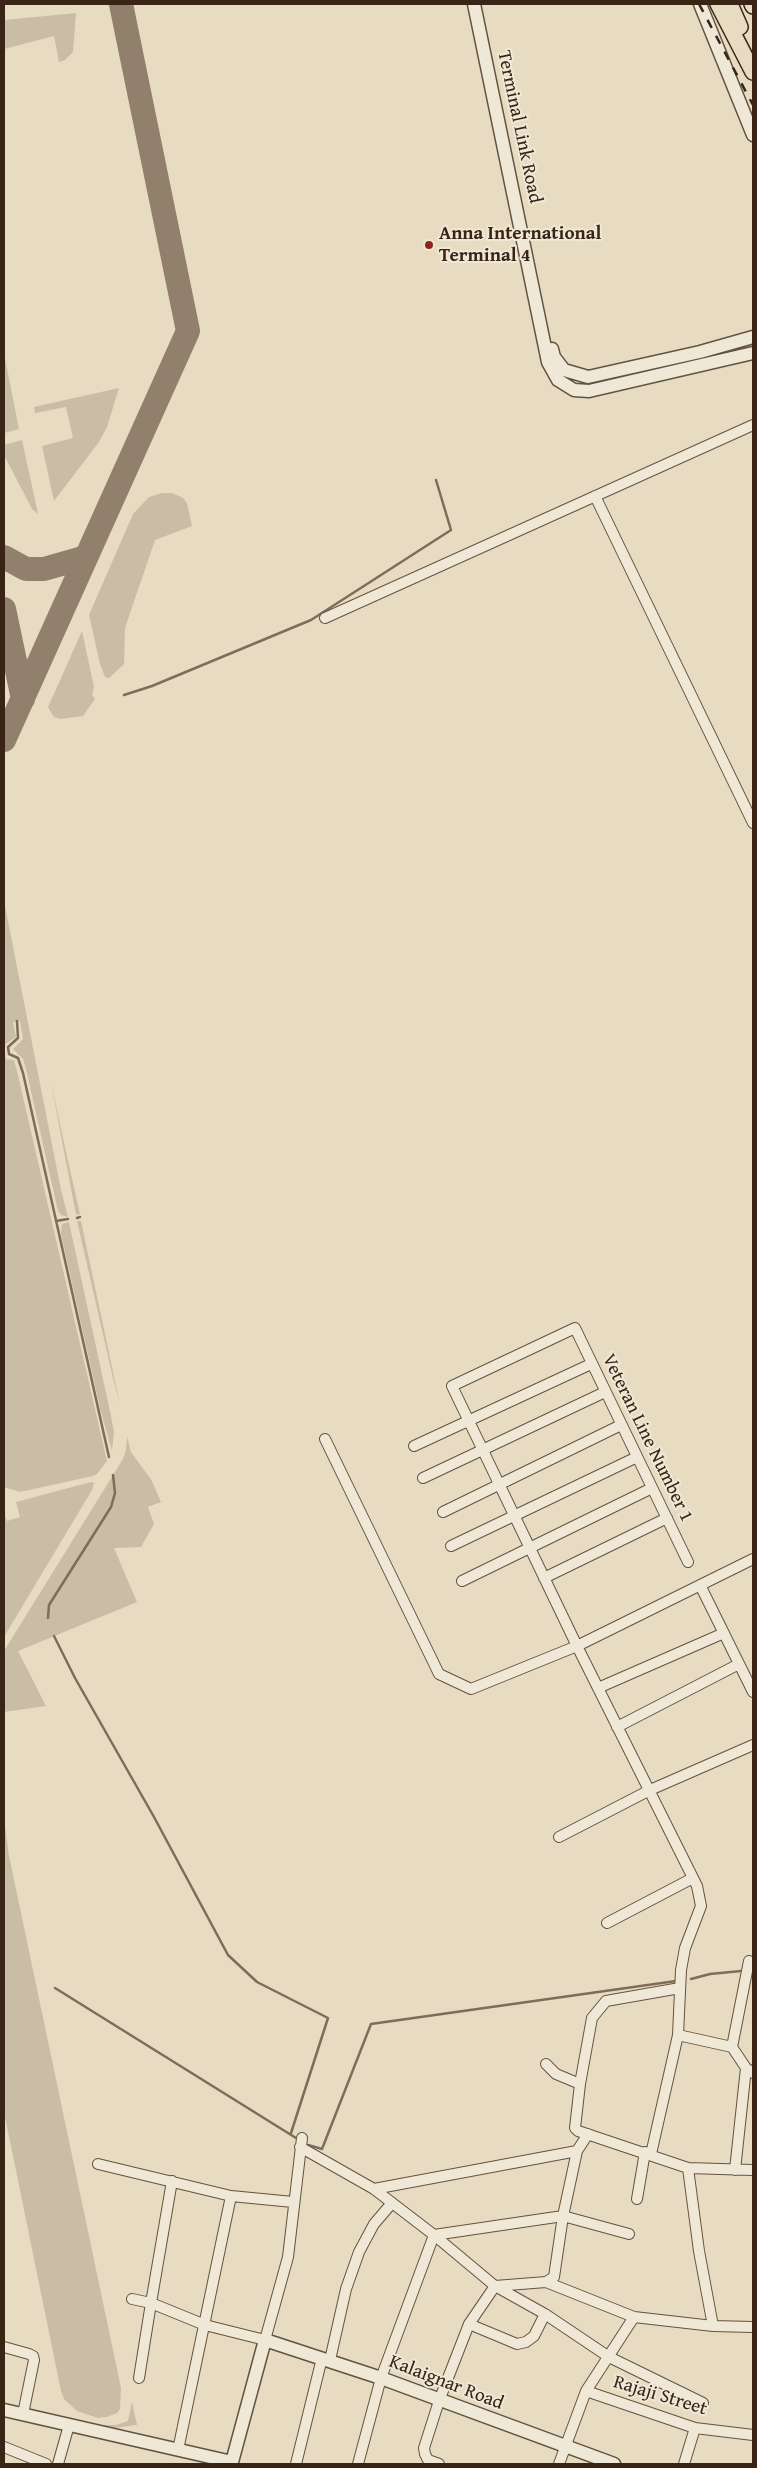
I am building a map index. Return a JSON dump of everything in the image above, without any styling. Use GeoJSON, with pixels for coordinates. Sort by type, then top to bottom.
{"type":"FeatureCollection","features":[{"type":"Feature","properties":{"kind":"main road"},"geometry":{"type":"LineString","coordinates":[[718,4],[753,72]]}},
{"type":"Feature","properties":{"kind":"main road"},"geometry":{"type":"LineString","coordinates":[[730,4],[753,53]]}},
{"type":"Feature","properties":{"kind":"street","name":"Terminal Link Road"},"geometry":{"type":"LineString","coordinates":[[474,4],[548,362],[558,380],[574,390],[589,391],[753,353]]}},
{"type":"Feature","properties":{"kind":"street","name":"Terminal Link Road"},"geometry":{"type":"LineString","coordinates":[[483,4],[554,357],[564,370],[588,377],[700,352],[753,337]]}},
{"type":"Feature","properties":{"kind":"street"},"geometry":{"type":"LineString","coordinates":[[700,4],[753,135]]}},
{"type":"Feature","properties":{"kind":"street"},"geometry":{"type":"LineString","coordinates":[[325,618],[753,425]]}},
{"type":"Feature","properties":{"kind":"street"},"geometry":{"type":"LineString","coordinates":[[595,496],[753,824]]}},
{"type":"Feature","properties":{"kind":"street","name":"Veteran Line Number 1"},"geometry":{"type":"LineString","coordinates":[[468,1420],[452,1386],[574,1328],[688,1562]]}},
{"type":"Feature","properties":{"kind":"street"},"geometry":{"type":"LineString","coordinates":[[414,1446],[592,1364]]}},
{"type":"Feature","properties":{"kind":"street"},"geometry":{"type":"LineString","coordinates":[[423,1478],[482,1452],[605,1392]]}},
{"type":"Feature","properties":{"kind":"street"},"geometry":{"type":"LineString","coordinates":[[468,1420],[577,1646],[693,1878],[701,1906],[685,1948],[680,1988],[681,2000],[678,2035],[637,2199]]}},
{"type":"Feature","properties":{"kind":"street"},"geometry":{"type":"LineString","coordinates":[[443,1512],[621,1425]]}},
{"type":"Feature","properties":{"kind":"street"},"geometry":{"type":"LineString","coordinates":[[325,1439],[439,1674],[472,1689],[577,1646],[753,1559]]}},
{"type":"Feature","properties":{"kind":"street"},"geometry":{"type":"LineString","coordinates":[[451,1546],[636,1457]]}},
{"type":"Feature","properties":{"kind":"street"},"geometry":{"type":"LineString","coordinates":[[462,1581],[652,1488]]}},
{"type":"Feature","properties":{"kind":"street"},"geometry":{"type":"LineString","coordinates":[[544,1578],[667,1518]]}},
{"type":"Feature","properties":{"kind":"street"},"geometry":{"type":"LineString","coordinates":[[700,1585],[753,1692]]}},
{"type":"Feature","properties":{"kind":"street"},"geometry":{"type":"LineString","coordinates":[[598,1688],[724,1633]]}},
{"type":"Feature","properties":{"kind":"street"},"geometry":{"type":"LineString","coordinates":[[617,1727],[739,1664]]}},
{"type":"Feature","properties":{"kind":"street"},"geometry":{"type":"LineString","coordinates":[[559,1837],[650,1790],[753,1745]]}},
{"type":"Feature","properties":{"kind":"street"},"geometry":{"type":"LineString","coordinates":[[607,1923],[693,1878]]}},
{"type":"Feature","properties":{"kind":"street"},"geometry":{"type":"LineString","coordinates":[[732,2047],[749,1961]]}},
{"type":"Feature","properties":{"kind":"street"},"geometry":{"type":"LineString","coordinates":[[680,1988],[606,2001],[592,2018],[580,2084],[576,2128],[588,2134],[688,2168],[753,2170]]}},
{"type":"Feature","properties":{"kind":"street"},"geometry":{"type":"LineString","coordinates":[[678,2035],[732,2047],[750,2070],[735,2170]]}},
{"type":"Feature","properties":{"kind":"street"},"geometry":{"type":"LineString","coordinates":[[546,2064],[567,2080],[580,2084]]}},
{"type":"Feature","properties":{"kind":"street"},"geometry":{"type":"LineString","coordinates":[[546,2282],[554,2277],[563,2216],[577,2151],[588,2134]]}},
{"type":"Feature","properties":{"kind":"street"},"geometry":{"type":"LineString","coordinates":[[4,2410],[234,2464],[288,2257],[301,2142],[374,2189],[434,2235],[495,2286],[545,2314],[609,2356],[703,2403]]}},
{"type":"Feature","properties":{"kind":"street"},"geometry":{"type":"LineString","coordinates":[[374,2189],[577,2151]]}},
{"type":"Feature","properties":{"kind":"street"},"geometry":{"type":"LineString","coordinates":[[98,2164],[231,2196],[293,2202]]}},
{"type":"Feature","properties":{"kind":"street"},"geometry":{"type":"LineString","coordinates":[[688,2168],[699,2251],[713,2326]]}},
{"type":"Feature","properties":{"kind":"street"},"geometry":{"type":"LineString","coordinates":[[139,2378],[172,2181]]}},
{"type":"Feature","properties":{"kind":"street"},"geometry":{"type":"LineString","coordinates":[[178,2450],[231,2196]]}},
{"type":"Feature","properties":{"kind":"street"},"geometry":{"type":"LineString","coordinates":[[296,2464],[346,2288],[359,2252],[374,2224],[392,2203]]}},
{"type":"Feature","properties":{"kind":"street"},"geometry":{"type":"LineString","coordinates":[[434,2235],[563,2216],[629,2234]]}},
{"type":"Feature","properties":{"kind":"street"},"geometry":{"type":"LineString","coordinates":[[358,2464],[381,2378],[434,2235]]}},
{"type":"Feature","properties":{"kind":"street"},"geometry":{"type":"LineString","coordinates":[[495,2286],[546,2282],[634,2318],[713,2326],[753,2327]]}},
{"type":"Feature","properties":{"kind":"street"},"geometry":{"type":"LineString","coordinates":[[440,2464],[428,2460],[424,2448],[439,2401],[469,2324],[495,2286]]}},
{"type":"Feature","properties":{"kind":"street"},"geometry":{"type":"LineString","coordinates":[[132,2299],[151,2303],[205,2325],[265,2340]]}},
{"type":"Feature","properties":{"kind":"street"},"geometry":{"type":"LineString","coordinates":[[469,2324],[517,2344],[526,2342],[534,2336],[545,2314]]}},
{"type":"Feature","properties":{"kind":"street"},"geometry":{"type":"LineString","coordinates":[[559,2464],[586,2391],[634,2318]]}},
{"type":"Feature","properties":{"kind":"street","name":"Kalaignar Road"},"geometry":{"type":"LineString","coordinates":[[265,2340],[381,2378],[565,2448],[614,2464]]}},
{"type":"Feature","properties":{"kind":"street"},"geometry":{"type":"LineString","coordinates":[[4,2347],[33,2356],[34,2360],[23,2414]]}},
{"type":"Feature","properties":{"kind":"street","name":"Rajaji Street"},"geometry":{"type":"LineString","coordinates":[[586,2391],[695,2428],[753,2436]]}},
{"type":"Feature","properties":{"kind":"street"},"geometry":{"type":"LineString","coordinates":[[59,2464],[69,2425]]}},
{"type":"Feature","properties":{"kind":"street"},"geometry":{"type":"LineString","coordinates":[[684,2464],[695,2428]]}},
{"type":"Feature","properties":{"kind":"street"},"geometry":{"type":"LineString","coordinates":[[4,2447],[46,2464]]}},
{"type":"Feature","properties":{"kind":"shaded area"},"geometry":{"type":"Polygon","coordinates":[[[76,13],[73,52],[65,60],[59,62],[54,36],[4,49],[4,20],[76,13]]]}},
{"type":"Feature","properties":{"kind":"shaded area"},"geometry":{"type":"Polygon","coordinates":[[[4,353],[19,429],[4,433],[4,353]]]}},
{"type":"Feature","properties":{"kind":"shaded area"},"geometry":{"type":"Polygon","coordinates":[[[119,388],[107,427],[99,442],[54,501],[42,446],[73,438],[66,407],[35,413],[34,407],[119,388]]]}},
{"type":"Feature","properties":{"kind":"shaded area"},"geometry":{"type":"Polygon","coordinates":[[[22,440],[38,514],[32,509],[4,455],[4,445],[22,440]]]}},
{"type":"Feature","properties":{"kind":"shaded area"},"geometry":{"type":"Polygon","coordinates":[[[162,493],[172,493],[183,498],[187,503],[192,526],[155,540],[125,628],[124,664],[109,678],[105,677],[100,664],[89,615],[133,514],[149,497],[162,493]]]}},
{"type":"Feature","properties":{"kind":"shaded area"},"geometry":{"type":"Polygon","coordinates":[[[82,631],[94,687],[92,695],[95,699],[83,716],[61,719],[54,717],[48,707],[82,631]]]}},
{"type":"Feature","properties":{"kind":"shaded area"},"geometry":{"type":"Polygon","coordinates":[[[4,901],[61,1190],[68,1217],[61,1215],[58,1211],[26,1069],[23,1059],[13,1049],[23,1039],[20,1021],[13,1022],[16,1037],[4,1045],[4,901]]]}},
{"type":"Feature","properties":{"kind":"shaded area"},"geometry":{"type":"Polygon","coordinates":[[[4,1047],[6,1059],[14,1060],[18,1075],[107,1461],[97,1474],[93,1476],[20,1492],[4,1487],[4,1047]]]}},
{"type":"Feature","properties":{"kind":"shaded area"},"geometry":{"type":"Polygon","coordinates":[[[51,1082],[80,1214],[76,1215],[51,1082]]]}},
{"type":"Feature","properties":{"kind":"shaded area"},"geometry":{"type":"Polygon","coordinates":[[[77,1221],[81,1221],[120,1405],[113,1378],[77,1221]]]}},
{"type":"Feature","properties":{"kind":"shaded area"},"geometry":{"type":"Polygon","coordinates":[[[69,1222],[111,1416],[114,1432],[112,1451],[100,1408],[61,1234],[62,1224],[69,1222]]]}},
{"type":"Feature","properties":{"kind":"shaded area"},"geometry":{"type":"Polygon","coordinates":[[[127,1436],[131,1452],[152,1481],[161,1502],[148,1507],[154,1524],[141,1547],[114,1548],[137,1602],[18,1651],[46,1706],[4,1712],[4,1651],[123,1459],[127,1436]]]}},
{"type":"Feature","properties":{"kind":"shaded area"},"geometry":{"type":"Polygon","coordinates":[[[91,1482],[94,1483],[92,1490],[4,1637],[4,1513],[7,1521],[20,1517],[16,1502],[91,1482]]]}},
{"type":"Feature","properties":{"kind":"shaded area"},"geometry":{"type":"Polygon","coordinates":[[[4,1818],[9,1856],[121,2388],[120,2409],[117,2413],[107,2417],[98,2418],[77,2411],[64,2399],[61,2391],[4,2112],[4,1818]]]}},
{"type":"Feature","properties":{"kind":"shaded area"},"geometry":{"type":"Polygon","coordinates":[[[132,2402],[137,2425],[107,2429],[95,2425],[116,2425],[128,2421],[132,2402]]]}},
{"type":"Feature","properties":{"kind":"waterway"},"geometry":{"type":"LineString","coordinates":[[124,695],[152,686],[311,620],[451,530],[436,480]]}},
{"type":"Feature","properties":{"kind":"waterway"},"geometry":{"type":"LineString","coordinates":[[17,1021],[18,1038],[8,1047],[9,1054],[18,1058],[23,1073],[109,1457]]}},
{"type":"Feature","properties":{"kind":"waterway"},"geometry":{"type":"LineString","coordinates":[[56,1221],[68,1219]]}},
{"type":"Feature","properties":{"kind":"waterway"},"geometry":{"type":"LineString","coordinates":[[48,1618],[49,1605],[111,1507],[115,1493],[113,1475]]}},
{"type":"Feature","properties":{"kind":"waterway"},"geometry":{"type":"LineString","coordinates":[[54,1636],[75,1678],[154,1817],[228,1955],[257,1982],[328,2018],[291,2133]]}},
{"type":"Feature","properties":{"kind":"waterway"},"geometry":{"type":"LineString","coordinates":[[691,1979],[710,1974],[741,1971]]}},
{"type":"Feature","properties":{"kind":"waterway"},"geometry":{"type":"LineString","coordinates":[[308,2145],[322,2149],[371,2024],[676,1981]]}},
{"type":"Feature","properties":{"kind":"waterway"},"geometry":{"type":"LineString","coordinates":[[55,1988],[296,2138]]}},
{"type":"Feature","properties":{"kind":"taxiway"},"geometry":{"type":"LineString","coordinates":[[4,740],[188,331],[121,4]]}},
{"type":"Feature","properties":{"kind":"taxiway"},"geometry":{"type":"LineString","coordinates":[[4,557],[26,569],[44,569],[86,557]]}},
{"type":"Feature","properties":{"kind":"taxiway"},"geometry":{"type":"LineString","coordinates":[[4,609],[23,699]]}},
{"type":"Feature","properties":{"kind":"railway"},"geometry":{"type":"LineString","coordinates":[[699,4],[753,105]]}},
{"type":"Feature","properties":{"kind":"place","name":"Anna International Terminal 4"},"geometry":{"type":"Point","coordinates":[429,245]}}]}
